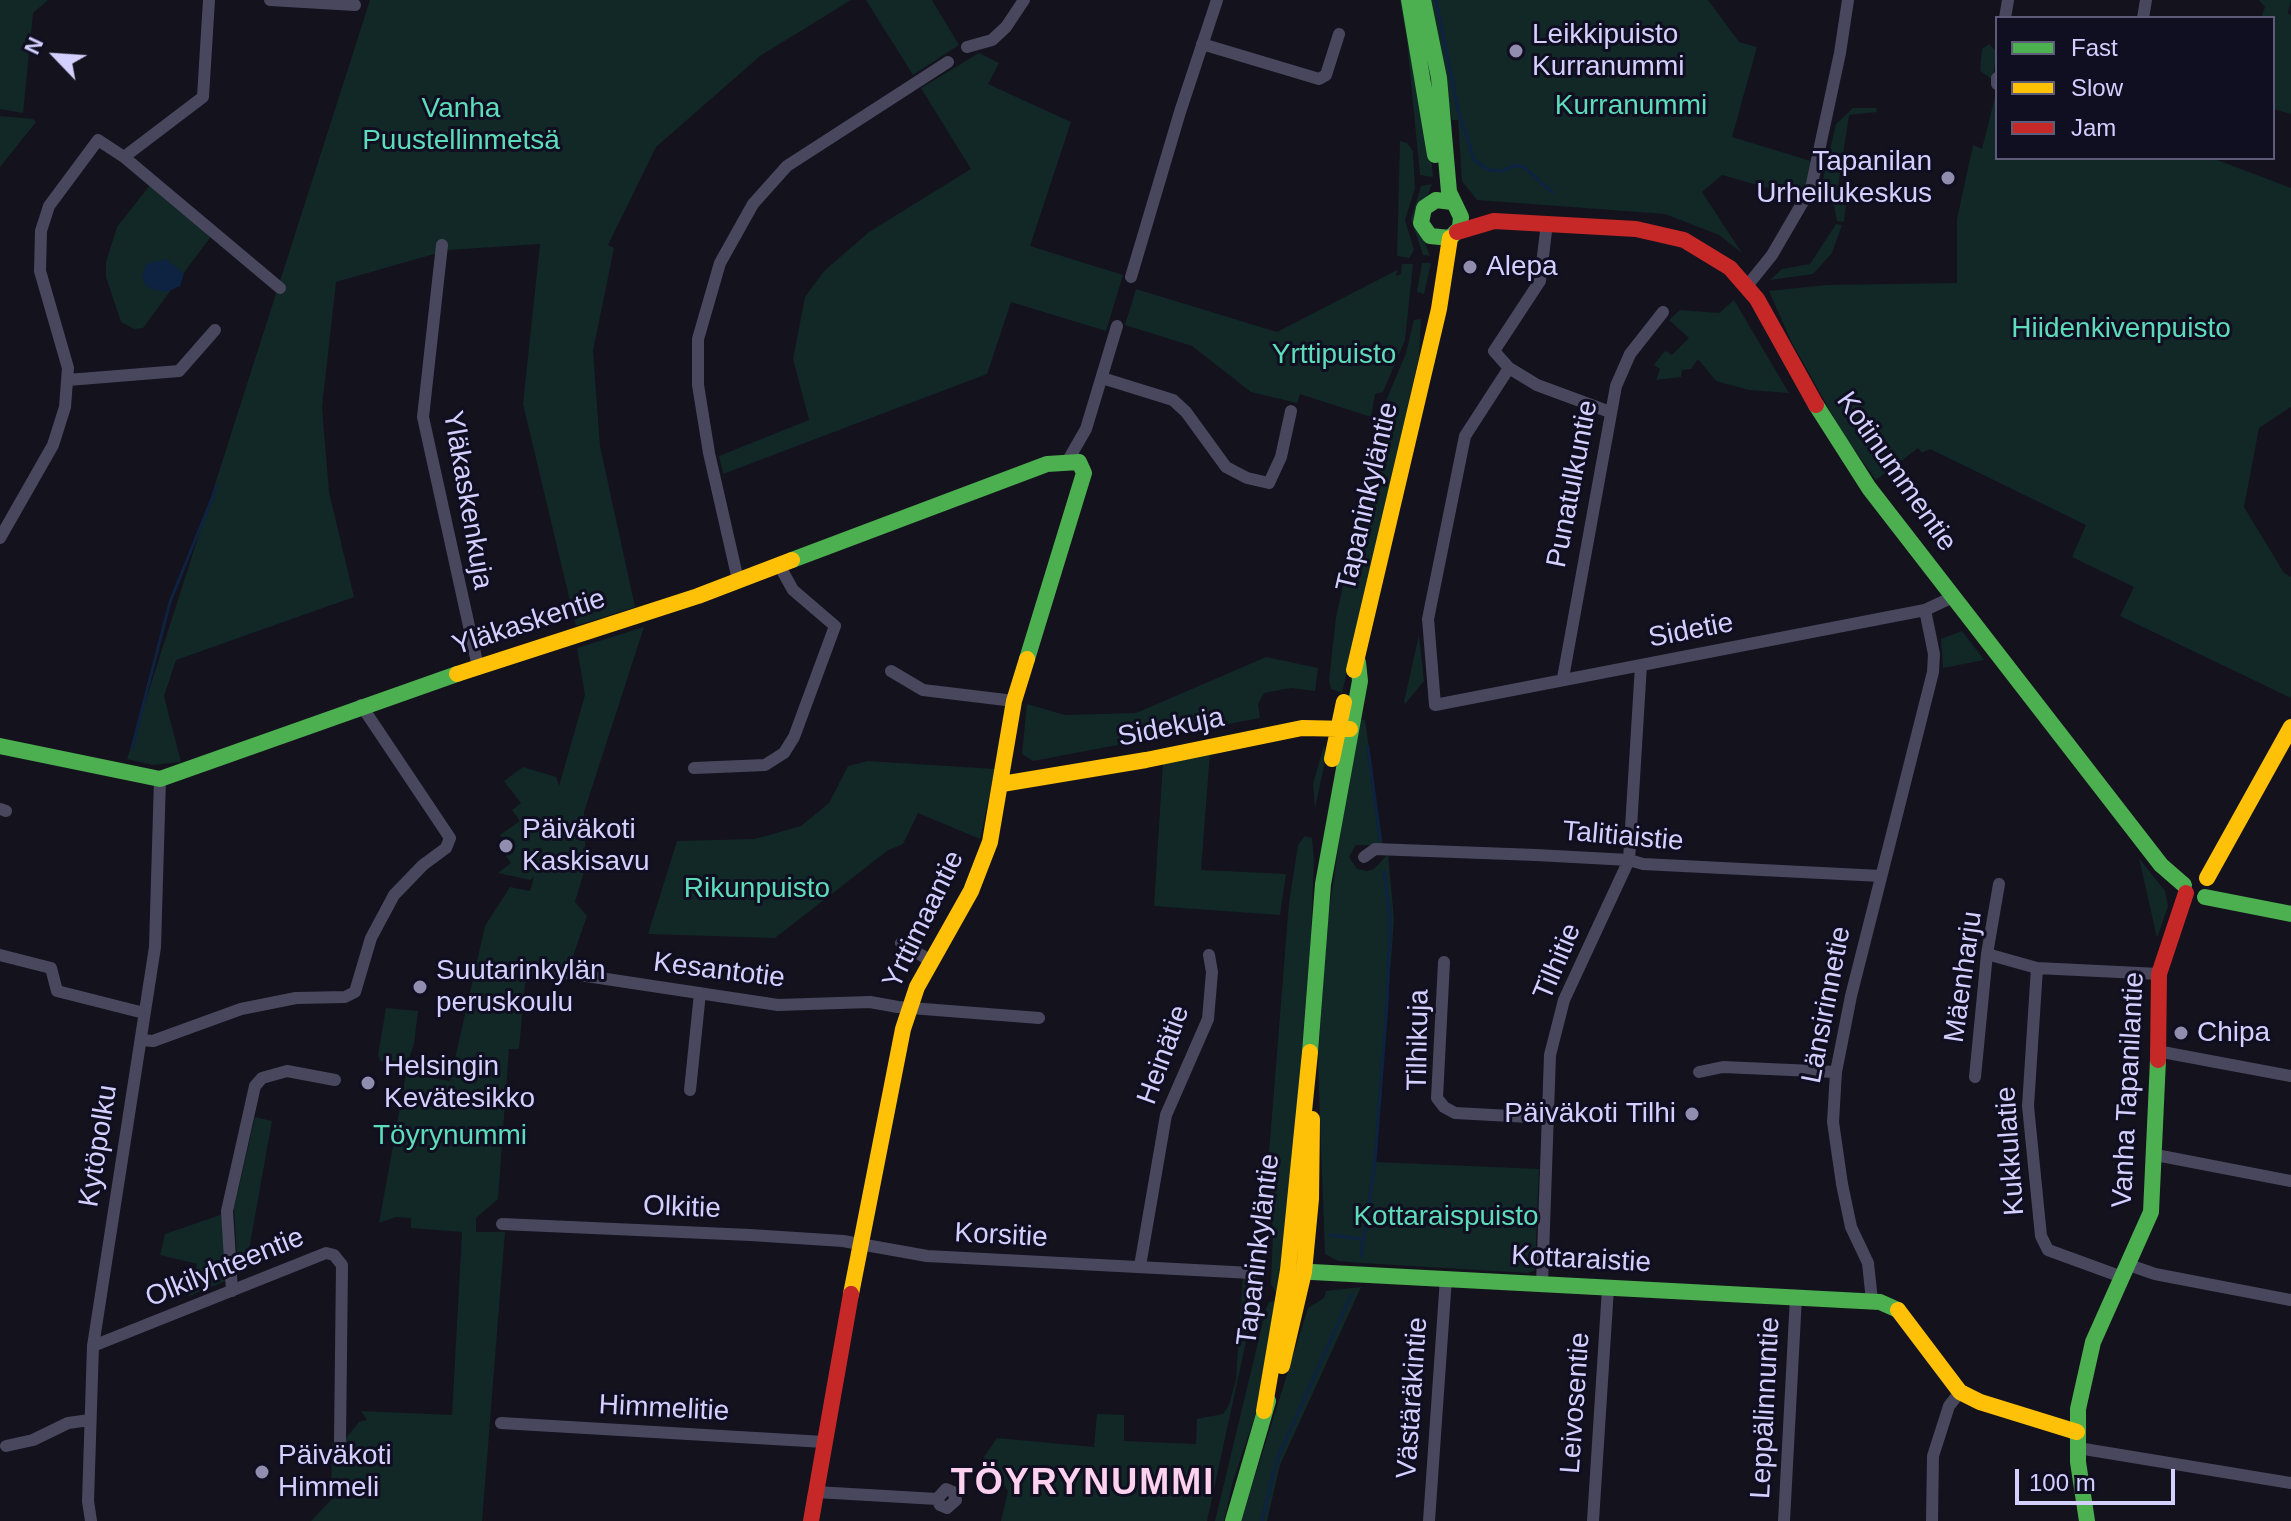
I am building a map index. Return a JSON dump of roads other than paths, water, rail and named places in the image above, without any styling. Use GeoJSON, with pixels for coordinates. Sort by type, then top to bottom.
{"type":"FeatureCollection","features":[{"type":"Feature","properties":{"kind":"street"},"geometry":{"type":"LineString","coordinates":[[124,157],[203,97],[209,0]]}},
{"type":"Feature","properties":{"kind":"street"},"geometry":{"type":"LineString","coordinates":[[270,0],[355,5]]}},
{"type":"Feature","properties":{"kind":"street"},"geometry":{"type":"LineString","coordinates":[[967,47],[992,40],[1006,27],[1024,0]]}},
{"type":"Feature","properties":{"kind":"street"},"geometry":{"type":"LineString","coordinates":[[1131,277],[1217,0]]}},
{"type":"Feature","properties":{"kind":"street"},"geometry":{"type":"LineString","coordinates":[[1409,0],[1434,149],[1432,201],[1421,218],[1430,236],[1454,235],[1461,217],[1455,205],[1439,78],[1423,0]]}},
{"type":"Feature","properties":{"kind":"street"},"geometry":{"type":"LineString","coordinates":[[1747,286],[1772,255],[1811,188],[1843,33],[1844,2]]}},
{"type":"Feature","properties":{"kind":"street"},"geometry":{"type":"LineString","coordinates":[[1202,44],[1319,79],[1326,75],[1339,34]]}},
{"type":"Feature","properties":{"kind":"street"},"geometry":{"type":"LineString","coordinates":[[738,580],[709,453],[698,385],[698,339],[720,263],[753,204],[787,166],[948,62]]}},
{"type":"Feature","properties":{"kind":"street"},"geometry":{"type":"LineString","coordinates":[[0,538],[6,514],[60,428],[68,380],[62,344],[40,271],[41,231],[49,206],[98,140],[124,157],[280,288]]}},
{"type":"Feature","properties":{"kind":"street"},"geometry":{"type":"LineString","coordinates":[[1432,201],[1455,205]]}},
{"type":"Feature","properties":{"kind":"street","name":"Kotinummentie"},"geometry":{"type":"LineString","coordinates":[[1455,205],[1494,221],[1668,234],[1718,258],[1747,286],[1838,444],[1953,597],[2155,854],[2197,886],[2291,914]]}},
{"type":"Feature","properties":{"kind":"street","name":"Kotinummentie"},"geometry":{"type":"LineString","coordinates":[[1454,235],[1494,221]]}},
{"type":"Feature","properties":{"kind":"street"},"geometry":{"type":"LineString","coordinates":[[1547,223],[1540,281],[1494,351],[1509,368],[1546,389],[1610,412]]}},
{"type":"Feature","properties":{"kind":"street","name":"Tapaninkyläntie"},"geometry":{"type":"LineString","coordinates":[[1233,1521],[1264,1411],[1292,1331],[1296,1271],[1311,1157],[1312,1115],[1307,1095],[1323,884],[1344,728],[1360,681],[1358,662],[1454,235]]}},
{"type":"Feature","properties":{"kind":"street","name":"Tapaninkyläntie"},"geometry":{"type":"LineString","coordinates":[[1428,342],[1434,259],[1430,236]]}},
{"type":"Feature","properties":{"kind":"street","name":"Yläkaskenkuja"},"geometry":{"type":"LineString","coordinates":[[442,245],[423,417],[478,667]]}},
{"type":"Feature","properties":{"kind":"street","name":"Punatulkuntie"},"geometry":{"type":"LineString","coordinates":[[1563,678],[1616,386],[1630,354],[1663,312]]}},
{"type":"Feature","properties":{"kind":"street"},"geometry":{"type":"LineString","coordinates":[[1067,462],[1086,429],[1117,326]]}},
{"type":"Feature","properties":{"kind":"street"},"geometry":{"type":"LineString","coordinates":[[68,380],[179,371],[215,330]]}},
{"type":"Feature","properties":{"kind":"street","name":"Sidetie"},"geometry":{"type":"LineString","coordinates":[[1509,368],[1465,436],[1428,619],[1435,705],[1925,610],[1953,597]]}},
{"type":"Feature","properties":{"kind":"street"},"geometry":{"type":"LineString","coordinates":[[1102,378],[1173,400],[1186,412],[1226,467],[1247,478],[1269,483],[1281,457],[1291,411]]}},
{"type":"Feature","properties":{"kind":"street","name":"Yläkaskentie"},"geometry":{"type":"LineString","coordinates":[[160,779],[361,705],[738,580],[1047,464],[1067,462]]}},
{"type":"Feature","properties":{"kind":"street","name":"Yrttimaantie"},"geometry":{"type":"LineString","coordinates":[[811,1521],[860,1243],[909,1007],[931,961],[963,907],[993,832],[1014,701],[1084,473],[1082,466],[1067,462]]}},
{"type":"Feature","properties":{"kind":"street"},"geometry":{"type":"LineString","coordinates":[[694,768],[765,765],[784,753],[794,737],[835,626],[793,590],[779,565]]}},
{"type":"Feature","properties":{"kind":"street","name":"Länsirinnetie"},"geometry":{"type":"LineString","coordinates":[[1872,1301],[1868,1263],[1851,1227],[1842,1184],[1833,1122],[1836,1072],[1881,876],[1933,672],[1934,654],[1925,610]]}},
{"type":"Feature","properties":{"kind":"street","name":"Tilhitie"},"geometry":{"type":"LineString","coordinates":[[1542,1284],[1550,1055],[1564,1000],[1629,860],[1641,665]]}},
{"type":"Feature","properties":{"kind":"street"},"geometry":{"type":"LineString","coordinates":[[891,671],[923,690],[1014,701]]}},
{"type":"Feature","properties":{"kind":"street"},"geometry":{"type":"LineString","coordinates":[[141,1040],[153,1041],[241,1009],[296,998],[345,997],[355,992],[371,938],[394,895],[423,865],[446,848],[450,838],[361,705]]}},
{"type":"Feature","properties":{"kind":"street","name":"Vanha Tapanilantie"},"geometry":{"type":"LineString","coordinates":[[2087,1521],[2078,1440],[2081,1393],[2093,1342],[2151,1212],[2156,1155],[2159,974],[2170,936],[2197,886],[2223,854],[2227,841],[2291,727]]}},
{"type":"Feature","properties":{"kind":"street","name":"Sidekuja"},"geometry":{"type":"LineString","coordinates":[[1002,784],[1146,760],[1302,728],[1344,728]]}},
{"type":"Feature","properties":{"kind":"street"},"geometry":{"type":"LineString","coordinates":[[0,746],[160,779]]}},
{"type":"Feature","properties":{"kind":"street","name":"Kytöpolku"},"geometry":{"type":"LineString","coordinates":[[91,1521],[93,1346],[141,1040],[156,922],[160,779]]}},
{"type":"Feature","properties":{"kind":"street","name":"Talitiaistie"},"geometry":{"type":"LineString","coordinates":[[1364,857],[1375,849],[1629,860],[1643,864],[1881,876]]}},
{"type":"Feature","properties":{"kind":"street","name":"Mäenharju"},"geometry":{"type":"LineString","coordinates":[[1975,1077],[1987,954],[1999,884]]}},
{"type":"Feature","properties":{"kind":"street"},"geometry":{"type":"LineString","coordinates":[[901,943],[931,961]]}},
{"type":"Feature","properties":{"kind":"street"},"geometry":{"type":"LineString","coordinates":[[1987,954],[2037,968],[2159,974]]}},
{"type":"Feature","properties":{"kind":"street"},"geometry":{"type":"LineString","coordinates":[[0,955],[51,968],[57,991],[144,1013]]}},
{"type":"Feature","properties":{"kind":"street","name":"Heinätie"},"geometry":{"type":"LineString","coordinates":[[1140,1266],[1166,1115],[1208,1019],[1212,972],[1209,955]]}},
{"type":"Feature","properties":{"kind":"street","name":"Tilhikuja"},"geometry":{"type":"LineString","coordinates":[[1444,962],[1437,1098],[1444,1107],[1455,1113],[1548,1118]]}},
{"type":"Feature","properties":{"kind":"street","name":"Kukkulatie"},"geometry":{"type":"LineString","coordinates":[[2037,968],[2028,1106],[2041,1236],[2048,1250],[2126,1271],[2291,1300]]}},
{"type":"Feature","properties":{"kind":"street","name":"Kesantotie"},"geometry":{"type":"LineString","coordinates":[[566,973],[778,1005],[830,1001],[1039,1018]]}},
{"type":"Feature","properties":{"kind":"street"},"geometry":{"type":"LineString","coordinates":[[690,1090],[700,993]]}},
{"type":"Feature","properties":{"kind":"street"},"geometry":{"type":"LineString","coordinates":[[2157,1051],[2291,1076]]}},
{"type":"Feature","properties":{"kind":"street"},"geometry":{"type":"LineString","coordinates":[[1699,1072],[1723,1067],[1836,1072]]}},
{"type":"Feature","properties":{"kind":"street"},"geometry":{"type":"LineString","coordinates":[[232,1291],[227,1211],[255,1086],[262,1078],[287,1071],[335,1080]]}},
{"type":"Feature","properties":{"kind":"street"},"geometry":{"type":"LineString","coordinates":[[2156,1155],[2291,1181]]}},
{"type":"Feature","properties":{"kind":"street","name":"Olkitie"},"geometry":{"type":"LineString","coordinates":[[502,1224],[860,1243]]}},
{"type":"Feature","properties":{"kind":"street","name":"Korsitie"},"geometry":{"type":"LineString","coordinates":[[860,1243],[927,1256],[1252,1273]]}},
{"type":"Feature","properties":{"kind":"street","name":"Olkilyhteentie"},"geometry":{"type":"LineString","coordinates":[[93,1346],[326,1253],[339,1259],[342,1265],[340,1441]]}},
{"type":"Feature","properties":{"kind":"street","name":"Kottaraistie"},"geometry":{"type":"LineString","coordinates":[[1296,1271],[1872,1301]]}},
{"type":"Feature","properties":{"kind":"street","name":"Västäräkintie"},"geometry":{"type":"LineString","coordinates":[[1429,1521],[1446,1278]]}},
{"type":"Feature","properties":{"kind":"street","name":"Leivosentie"},"geometry":{"type":"LineString","coordinates":[[1593,1521],[1608,1288]]}},
{"type":"Feature","properties":{"kind":"street","name":"Leppälinnuntie"},"geometry":{"type":"LineString","coordinates":[[1784,1521],[1796,1297]]}},
{"type":"Feature","properties":{"kind":"street"},"geometry":{"type":"LineString","coordinates":[[1872,1301],[1896,1308],[1960,1392],[1980,1402],[2078,1440],[2291,1483]]}},
{"type":"Feature","properties":{"kind":"street"},"geometry":{"type":"LineString","coordinates":[[1932,1521],[1933,1456],[1949,1406],[1960,1392]]}},
{"type":"Feature","properties":{"kind":"street"},"geometry":{"type":"LineString","coordinates":[[6,1446],[33,1440],[68,1423],[90,1420]]}},
{"type":"Feature","properties":{"kind":"street","name":"Himmelitie"},"geometry":{"type":"LineString","coordinates":[[501,1423],[824,1442]]}},
{"type":"Feature","properties":{"kind":"street"},"geometry":{"type":"LineString","coordinates":[[816,1492],[937,1499]]}},
{"type":"Feature","properties":{"kind":"water"},"geometry":{"type":"Polygon","coordinates":[[[166,259],[184,274],[180,286],[167,292],[152,289],[145,284],[142,276],[147,264],[166,259]]]}},
{"type":"Feature","properties":{"kind":"waterway"},"geometry":{"type":"LineString","coordinates":[[1436,0],[1458,110],[1474,160],[1489,170],[1502,171],[1516,165],[1525,168],[1553,193]]}},
{"type":"Feature","properties":{"kind":"waterway"},"geometry":{"type":"LineString","coordinates":[[132,748],[170,602],[217,486]]}},
{"type":"Feature","properties":{"kind":"waterway"},"geometry":{"type":"LineString","coordinates":[[1368,747],[1380,840]]}},
{"type":"Feature","properties":{"kind":"waterway"},"geometry":{"type":"LineString","coordinates":[[1361,1256],[1375,1162],[1387,1005],[1390,919],[1384,871]]}},
{"type":"Feature","properties":{"kind":"waterway"},"geometry":{"type":"LineString","coordinates":[[1330,1235],[1362,1239]]}},
{"type":"Feature","properties":{"kind":"waterway"},"geometry":{"type":"LineString","coordinates":[[1262,1521],[1277,1459],[1351,1295]]}},
{"type":"Feature","properties":{"kind":"place","name":"Leikkipuisto Kurranummi"},"geometry":{"type":"Point","coordinates":[1516,51]}},
{"type":"Feature","properties":{"kind":"place","name":"Tapanilan Urheilukeskus"},"geometry":{"type":"Point","coordinates":[1948,178]}},
{"type":"Feature","properties":{"kind":"place","name":"Alepa"},"geometry":{"type":"Point","coordinates":[1470,267]}},
{"type":"Feature","properties":{"kind":"place","name":"Päiväkoti Kaskisavu"},"geometry":{"type":"Point","coordinates":[506,846]}},
{"type":"Feature","properties":{"kind":"place","name":"Suutarinkylän peruskoulu"},"geometry":{"type":"Point","coordinates":[420,987]}},
{"type":"Feature","properties":{"kind":"place","name":"Chipa"},"geometry":{"type":"Point","coordinates":[2181,1033]}},
{"type":"Feature","properties":{"kind":"place","name":"Helsingin Kevätesikko"},"geometry":{"type":"Point","coordinates":[368,1083]}},
{"type":"Feature","properties":{"kind":"place","name":"Päiväkoti Tilhi"},"geometry":{"type":"Point","coordinates":[1692,1114]}},
{"type":"Feature","properties":{"kind":"place","name":"Päiväkoti Himmeli"},"geometry":{"type":"Point","coordinates":[262,1472]}},
{"type":"Feature","properties":{"kind":"district","name":"TÖYRYNUMMI"},"geometry":{"type":"Point","coordinates":[1083,1484]}},
{"type":"Feature","properties":{"kind":"park label","name":"Kurranummi"},"geometry":{"type":"Point","coordinates":[1631,106]}},
{"type":"Feature","properties":{"kind":"park label","name":"Vanha Puustellinmetsä"},"geometry":{"type":"Point","coordinates":[461,125]}},
{"type":"Feature","properties":{"kind":"park label","name":"Hiidenkivenpuisto"},"geometry":{"type":"Point","coordinates":[2121,329]}},
{"type":"Feature","properties":{"kind":"park label","name":"Yrttipuisto"},"geometry":{"type":"Point","coordinates":[1334,355]}},
{"type":"Feature","properties":{"kind":"park label","name":"Rikunpuisto"},"geometry":{"type":"Point","coordinates":[757,889]}},
{"type":"Feature","properties":{"kind":"park label","name":"Töyrynummi"},"geometry":{"type":"Point","coordinates":[450,1136]}},
{"type":"Feature","properties":{"kind":"park label","name":"Kottaraispuisto"},"geometry":{"type":"Point","coordinates":[1446,1217]}}]}
